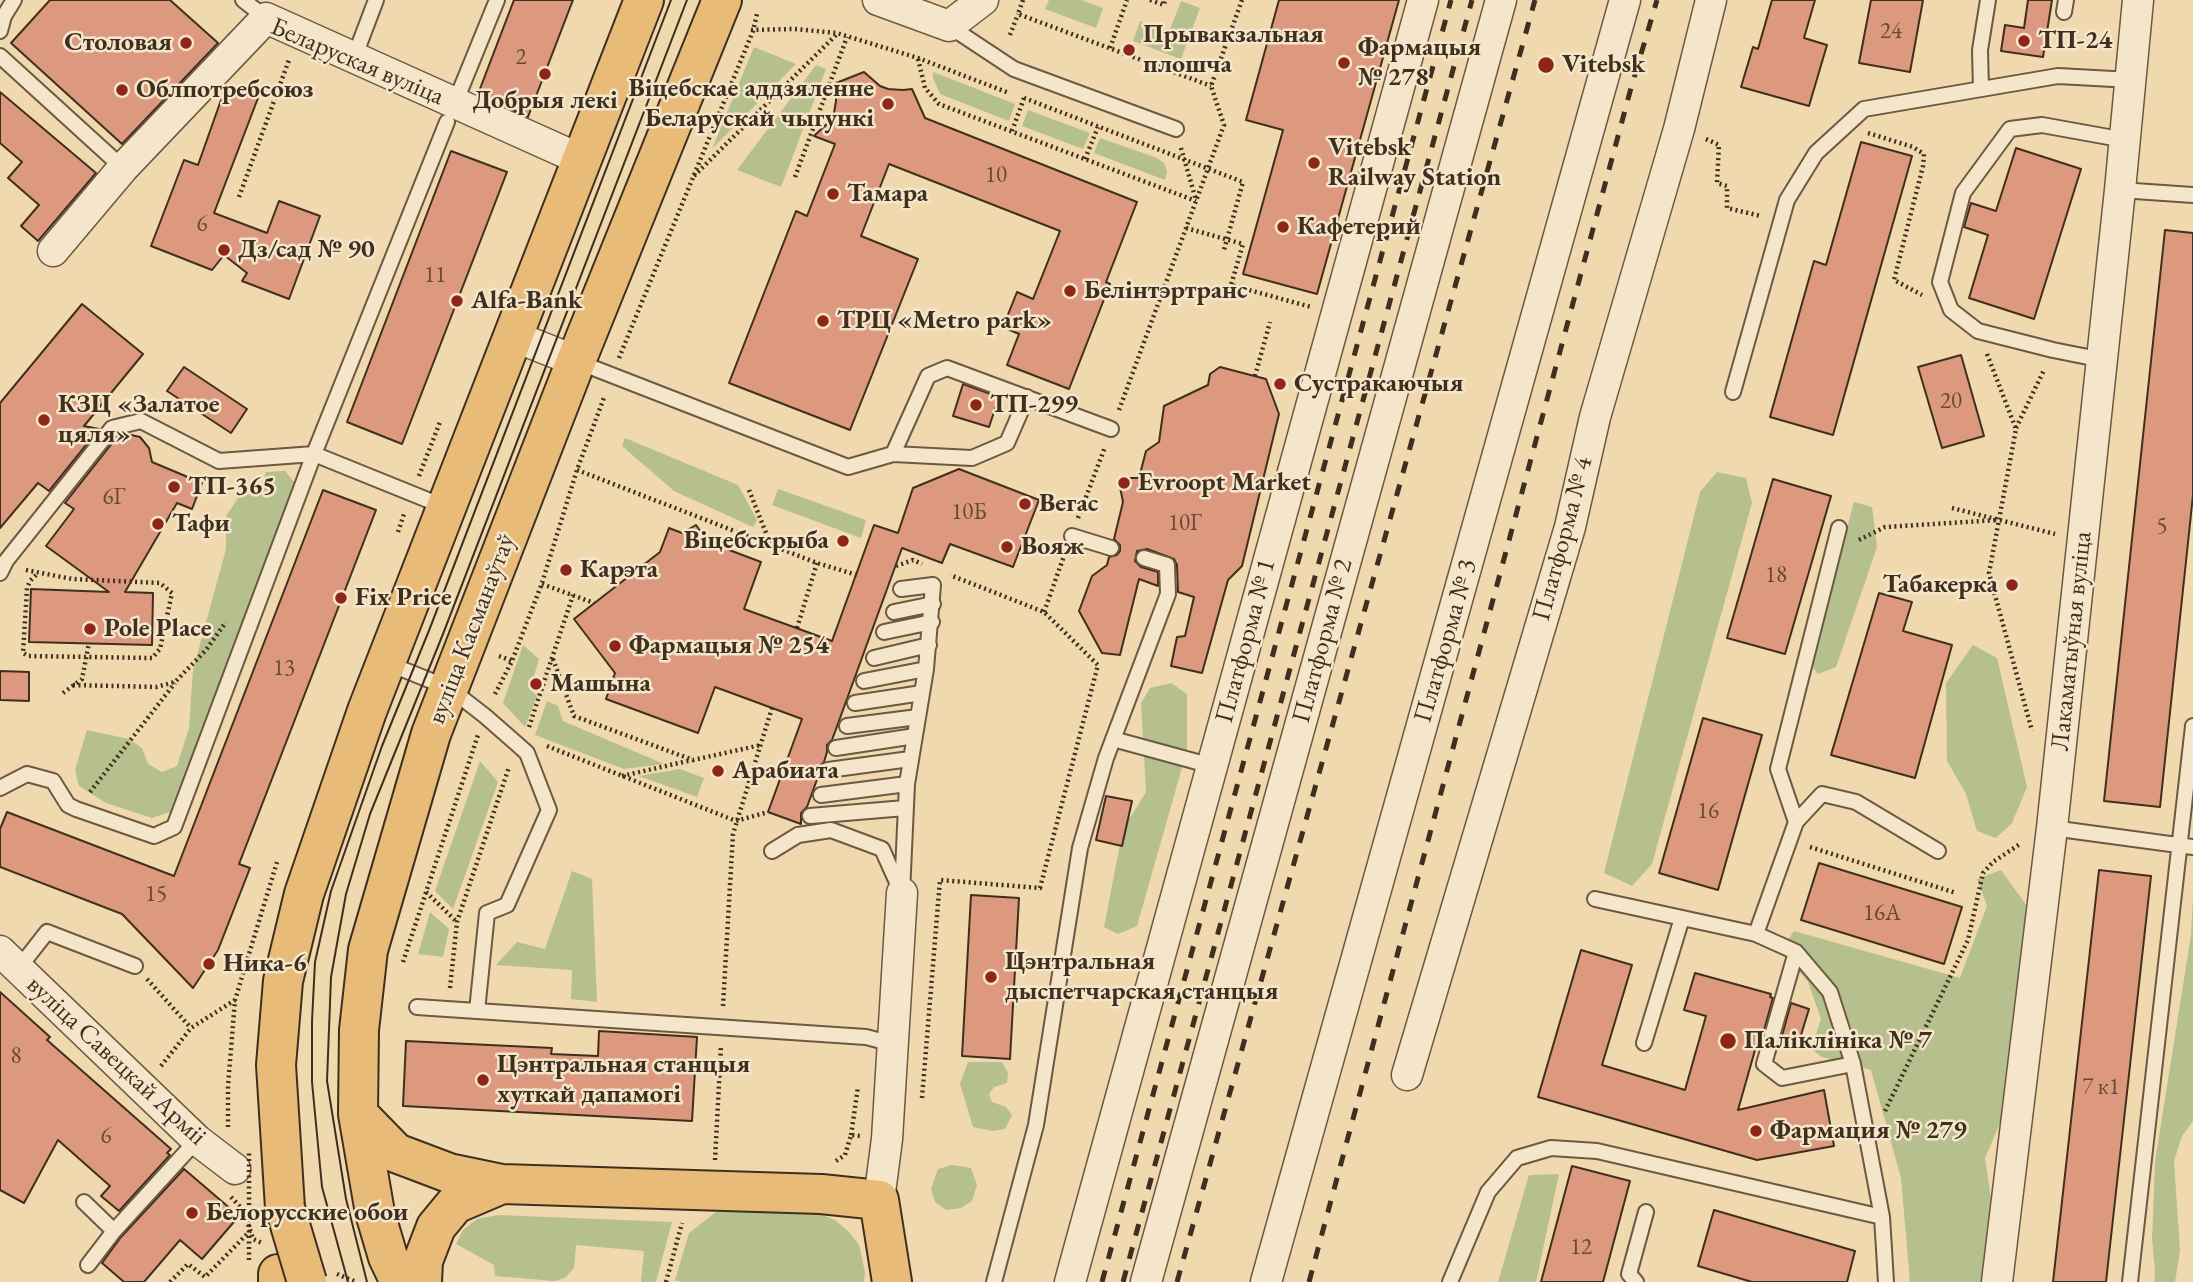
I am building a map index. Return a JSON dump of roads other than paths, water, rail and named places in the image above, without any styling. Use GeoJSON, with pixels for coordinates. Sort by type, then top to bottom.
{"type":"FeatureCollection","features":[{"type":"Feature","properties":{"kind":"main road"},"geometry":{"type":"LineString","coordinates":[[278,1275],[285,1208],[255,1162],[276,1065],[283,981],[304,894],[367,711],[644,0]]}},
{"type":"Feature","properties":{"kind":"main road","name":"вуліца Касманаўтаў"},"geometry":{"type":"LineString","coordinates":[[400,1282],[388,1257],[375,1213],[358,1114],[359,1030],[368,950],[431,734],[576,361],[722,0]]}},
{"type":"Feature","properties":{"kind":"main road"},"geometry":{"type":"LineString","coordinates":[[358,1114],[396,1153],[449,1173],[502,1184],[821,1194],[879,1200],[892,1282]]}},
{"type":"Feature","properties":{"kind":"main road"},"geometry":{"type":"LineString","coordinates":[[422,1282],[423,1261],[430,1241],[436,1227],[455,1203],[502,1184]]}},
{"type":"Feature","properties":{"kind":"street"},"geometry":{"type":"LineString","coordinates":[[885,1],[948,26],[983,0]]}},
{"type":"Feature","properties":{"kind":"street","name":"Платформа № 1"},"geometry":{"type":"LineString","coordinates":[[1070,1282],[1423,0]]}},
{"type":"Feature","properties":{"kind":"street","name":"Платформа № 2"},"geometry":{"type":"LineString","coordinates":[[1146,1282],[1501,0]]}},
{"type":"Feature","properties":{"kind":"street","name":"Платформа № 3"},"geometry":{"type":"LineString","coordinates":[[1266,1282],[1625,0]]}},
{"type":"Feature","properties":{"kind":"street","name":"Платформа № 4"},"geometry":{"type":"LineString","coordinates":[[1407,1075],[1570,527],[1595,416],[1679,129],[1711,0]]}},
{"type":"Feature","properties":{"kind":"street","name":"Лакаматыўная вуліца"},"geometry":{"type":"LineString","coordinates":[[1997,1282],[2052,828],[2138,0]]}},
{"type":"Feature","properties":{"kind":"street","name":"Беларуская вуліца"},"geometry":{"type":"LineString","coordinates":[[53,251],[255,9],[299,34],[354,58],[451,113],[582,160]]}},
{"type":"Feature","properties":{"kind":"street"},"geometry":{"type":"LineString","coordinates":[[513,336],[576,361]]}},
{"type":"Feature","properties":{"kind":"street"},"geometry":{"type":"LineString","coordinates":[[879,1200],[887,1139],[902,893]]}},
{"type":"Feature","properties":{"kind":"street","name":"вуліца Савецкай Арміі"},"geometry":{"type":"LineString","coordinates":[[9,960],[207,1133],[255,1162]]}},
{"type":"Feature","properties":{"kind":"lane"},"geometry":{"type":"LineString","coordinates":[[0,31],[4,16],[15,0]]}},
{"type":"Feature","properties":{"kind":"lane"},"geometry":{"type":"LineString","coordinates":[[354,58],[376,0]]}},
{"type":"Feature","properties":{"kind":"lane"},"geometry":{"type":"LineString","coordinates":[[0,788],[27,774],[53,780],[68,805],[76,808],[154,836],[174,827],[314,453],[497,0]]}},
{"type":"Feature","properties":{"kind":"lane"},"geometry":{"type":"LineString","coordinates":[[1981,89],[1980,50],[1988,0]]}},
{"type":"Feature","properties":{"kind":"lane"},"geometry":{"type":"LineString","coordinates":[[948,26],[1014,69],[1176,129]]}},
{"type":"Feature","properties":{"kind":"lane"},"geometry":{"type":"LineString","coordinates":[[0,56],[123,168]]}},
{"type":"Feature","properties":{"kind":"lane"},"geometry":{"type":"LineString","coordinates":[[1733,392],[1787,200],[1816,153],[1864,109],[2058,76],[2131,80]]}},
{"type":"Feature","properties":{"kind":"lane"},"geometry":{"type":"LineString","coordinates":[[2102,360],[1978,331],[1951,310],[1940,282],[1963,193],[2010,129],[2042,125],[2125,140]]}},
{"type":"Feature","properties":{"kind":"lane"},"geometry":{"type":"LineString","coordinates":[[2120,190],[2193,195]]}},
{"type":"Feature","properties":{"kind":"lane"},"geometry":{"type":"LineString","coordinates":[[576,361],[848,467],[893,453],[972,458],[1007,443],[1027,397]]}},
{"type":"Feature","properties":{"kind":"lane"},"geometry":{"type":"LineString","coordinates":[[893,453],[928,376],[947,368],[1111,429]]}},
{"type":"Feature","properties":{"kind":"lane"},"geometry":{"type":"LineString","coordinates":[[3,567],[112,428],[141,421],[219,461],[314,453],[446,508]]}},
{"type":"Feature","properties":{"kind":"lane"},"geometry":{"type":"LineString","coordinates":[[1796,821],[1777,769],[1839,528]]}},
{"type":"Feature","properties":{"kind":"lane"},"geometry":{"type":"LineString","coordinates":[[1072,536],[1111,548]]}},
{"type":"Feature","properties":{"kind":"lane"},"geometry":{"type":"LineString","coordinates":[[994,1282],[1036,1125],[1080,848],[1113,739],[1168,594],[1167,565],[1144,558]]}},
{"type":"Feature","properties":{"kind":"lane"},"geometry":{"type":"LineString","coordinates":[[901,589],[933,585],[926,669],[907,784],[902,893]]}},
{"type":"Feature","properties":{"kind":"lane"},"geometry":{"type":"LineString","coordinates":[[894,612],[933,604]]}},
{"type":"Feature","properties":{"kind":"lane"},"geometry":{"type":"LineString","coordinates":[[884,632],[932,622]]}},
{"type":"Feature","properties":{"kind":"lane"},"geometry":{"type":"LineString","coordinates":[[874,658],[929,645]]}},
{"type":"Feature","properties":{"kind":"lane"},"geometry":{"type":"LineString","coordinates":[[386,663],[449,688],[521,740],[549,810],[507,905],[487,913],[477,1011]]}},
{"type":"Feature","properties":{"kind":"lane"},"geometry":{"type":"LineString","coordinates":[[864,681],[926,669]]}},
{"type":"Feature","properties":{"kind":"lane"},"geometry":{"type":"LineString","coordinates":[[855,703],[922,693]]}},
{"type":"Feature","properties":{"kind":"lane"},"geometry":{"type":"LineString","coordinates":[[847,726],[918,717]]}},
{"type":"Feature","properties":{"kind":"lane"},"geometry":{"type":"LineString","coordinates":[[2130,1282],[2186,846],[2193,726]]}},
{"type":"Feature","properties":{"kind":"lane"},"geometry":{"type":"LineString","coordinates":[[836,748],[915,736]]}},
{"type":"Feature","properties":{"kind":"lane"},"geometry":{"type":"LineString","coordinates":[[1113,739],[1212,766]]}},
{"type":"Feature","properties":{"kind":"lane"},"geometry":{"type":"LineString","coordinates":[[828,770],[910,759]]}},
{"type":"Feature","properties":{"kind":"lane"},"geometry":{"type":"LineString","coordinates":[[821,795],[907,784]]}},
{"type":"Feature","properties":{"kind":"lane"},"geometry":{"type":"LineString","coordinates":[[1756,934],[1796,821],[1822,794],[1856,802],[1938,852]]}},
{"type":"Feature","properties":{"kind":"lane"},"geometry":{"type":"LineString","coordinates":[[810,817],[905,808]]}},
{"type":"Feature","properties":{"kind":"lane"},"geometry":{"type":"LineString","coordinates":[[2052,828],[2186,846]]}},
{"type":"Feature","properties":{"kind":"lane"},"geometry":{"type":"LineString","coordinates":[[772,852],[798,835],[831,830],[882,849],[902,893]]}},
{"type":"Feature","properties":{"kind":"lane"},"geometry":{"type":"LineString","coordinates":[[1595,899],[1756,934],[1796,952],[1830,992],[1853,1064],[1882,1217],[1885,1282]]}},
{"type":"Feature","properties":{"kind":"lane"},"geometry":{"type":"LineString","coordinates":[[1644,1043],[1682,918]]}},
{"type":"Feature","properties":{"kind":"lane"},"geometry":{"type":"LineString","coordinates":[[9,960],[47,932],[135,966]]}},
{"type":"Feature","properties":{"kind":"lane"},"geometry":{"type":"LineString","coordinates":[[1796,952],[1764,1064],[1782,1078],[1853,1064]]}},
{"type":"Feature","properties":{"kind":"lane"},"geometry":{"type":"LineString","coordinates":[[417,1007],[866,1037],[892,1044]]}},
{"type":"Feature","properties":{"kind":"lane"},"geometry":{"type":"LineString","coordinates":[[88,1265],[114,1231],[207,1133]]}},
{"type":"Feature","properties":{"kind":"lane"},"geometry":{"type":"LineString","coordinates":[[1450,1282],[1488,1192],[1517,1158],[1551,1148],[1597,1151],[1882,1217]]}},
{"type":"Feature","properties":{"kind":"lane"},"geometry":{"type":"LineString","coordinates":[[84,1202],[114,1231]]}},
{"type":"Feature","properties":{"kind":"lane"},"geometry":{"type":"LineString","coordinates":[[1636,1282],[1629,1274],[1646,1212]]}},
{"type":"Feature","properties":{"kind":"tram line"},"geometry":{"type":"LineString","coordinates":[[348,1282],[322,1187],[312,1082],[315,962],[331,891],[382,746],[430,628],[671,0]]}},
{"type":"Feature","properties":{"kind":"tram line"},"geometry":{"type":"LineString","coordinates":[[367,1282],[346,1199],[327,1081],[331,977],[346,894],[370,814],[443,634],[687,0]]}},
{"type":"Feature","properties":{"kind":"railway"},"geometry":{"type":"LineString","coordinates":[[1102,1282],[1451,0]]}},
{"type":"Feature","properties":{"kind":"railway"},"geometry":{"type":"LineString","coordinates":[[1123,1282],[1472,0]]}},
{"type":"Feature","properties":{"kind":"railway"},"geometry":{"type":"LineString","coordinates":[[1177,1282],[1535,0]]}},
{"type":"Feature","properties":{"kind":"railway"},"geometry":{"type":"LineString","coordinates":[[1309,1282],[1657,0]]}},
{"type":"Feature","properties":{"kind":"place","name":"ТП-24"},"geometry":{"type":"Point","coordinates":[2024,41]}},
{"type":"Feature","properties":{"kind":"place","name":"Столовая"},"geometry":{"type":"Point","coordinates":[186,43]}},
{"type":"Feature","properties":{"kind":"place","name":"Прывакзальная плошча"},"geometry":{"type":"Point","coordinates":[1129,50]}},
{"type":"Feature","properties":{"kind":"place","name":"Фармацыя № 278"},"geometry":{"type":"Point","coordinates":[1344,63]}},
{"type":"Feature","properties":{"kind":"place","name":"Vitebsk"},"geometry":{"type":"Point","coordinates":[1546,65]}},
{"type":"Feature","properties":{"kind":"place","name":"Добрыя лекі"},"geometry":{"type":"Point","coordinates":[545,74]}},
{"type":"Feature","properties":{"kind":"place","name":"Облпотребсоюз"},"geometry":{"type":"Point","coordinates":[122,90]}},
{"type":"Feature","properties":{"kind":"place","name":"Віцебскае аддзяленне Беларускай чыгункі"},"geometry":{"type":"Point","coordinates":[888,104]}},
{"type":"Feature","properties":{"kind":"place","name":"Vitebsk Railway Station"},"geometry":{"type":"Point","coordinates":[1314,163]}},
{"type":"Feature","properties":{"kind":"place","name":"Тамара"},"geometry":{"type":"Point","coordinates":[833,194]}},
{"type":"Feature","properties":{"kind":"place","name":"Кафетерий"},"geometry":{"type":"Point","coordinates":[1283,227]}},
{"type":"Feature","properties":{"kind":"place","name":"Дз/сад № 90"},"geometry":{"type":"Point","coordinates":[224,250]}},
{"type":"Feature","properties":{"kind":"place","name":"Белінтэртранс"},"geometry":{"type":"Point","coordinates":[1070,291]}},
{"type":"Feature","properties":{"kind":"place","name":"Alfa-Bank"},"geometry":{"type":"Point","coordinates":[457,301]}},
{"type":"Feature","properties":{"kind":"place","name":"ТРЦ «Metro park»"},"geometry":{"type":"Point","coordinates":[823,321]}},
{"type":"Feature","properties":{"kind":"place","name":"Сустракаючыя"},"geometry":{"type":"Point","coordinates":[1280,384]}},
{"type":"Feature","properties":{"kind":"place","name":"ТП-299"},"geometry":{"type":"Point","coordinates":[976,405]}},
{"type":"Feature","properties":{"kind":"place","name":"КЗЦ «Залатое цяля»"},"geometry":{"type":"Point","coordinates":[44,420]}},
{"type":"Feature","properties":{"kind":"place","name":"Evroopt Market"},"geometry":{"type":"Point","coordinates":[1124,483]}},
{"type":"Feature","properties":{"kind":"place","name":"ТП-365"},"geometry":{"type":"Point","coordinates":[174,487]}},
{"type":"Feature","properties":{"kind":"place","name":"Вегас"},"geometry":{"type":"Point","coordinates":[1025,504]}},
{"type":"Feature","properties":{"kind":"place","name":"Тафи"},"geometry":{"type":"Point","coordinates":[158,524]}},
{"type":"Feature","properties":{"kind":"place","name":"Віцебскрыба"},"geometry":{"type":"Point","coordinates":[843,541]}},
{"type":"Feature","properties":{"kind":"place","name":"Вояж"},"geometry":{"type":"Point","coordinates":[1007,547]}},
{"type":"Feature","properties":{"kind":"place","name":"Карэта"},"geometry":{"type":"Point","coordinates":[566,570]}},
{"type":"Feature","properties":{"kind":"place","name":"Табакерка"},"geometry":{"type":"Point","coordinates":[2012,585]}},
{"type":"Feature","properties":{"kind":"place","name":"Fix Price"},"geometry":{"type":"Point","coordinates":[341,598]}},
{"type":"Feature","properties":{"kind":"place","name":"Pole Place"},"geometry":{"type":"Point","coordinates":[90,629]}},
{"type":"Feature","properties":{"kind":"place","name":"Фармацыя № 254"},"geometry":{"type":"Point","coordinates":[615,646]}},
{"type":"Feature","properties":{"kind":"place","name":"Машына"},"geometry":{"type":"Point","coordinates":[536,684]}},
{"type":"Feature","properties":{"kind":"place","name":"Арабиата"},"geometry":{"type":"Point","coordinates":[718,771]}},
{"type":"Feature","properties":{"kind":"place","name":"Ника-6"},"geometry":{"type":"Point","coordinates":[209,964]}},
{"type":"Feature","properties":{"kind":"place","name":"Цэнтральная дыспетчарская станцыя"},"geometry":{"type":"Point","coordinates":[991,977]}},
{"type":"Feature","properties":{"kind":"place","name":"Паліклініка № 7"},"geometry":{"type":"Point","coordinates":[1728,1041]}},
{"type":"Feature","properties":{"kind":"place","name":"Цэнтральная станцыя хуткай дапамогі"},"geometry":{"type":"Point","coordinates":[483,1080]}},
{"type":"Feature","properties":{"kind":"place","name":"Фармация № 279"},"geometry":{"type":"Point","coordinates":[1756,1131]}},
{"type":"Feature","properties":{"kind":"place","name":"Белорусские обои"},"geometry":{"type":"Point","coordinates":[192,1213]}}]}
